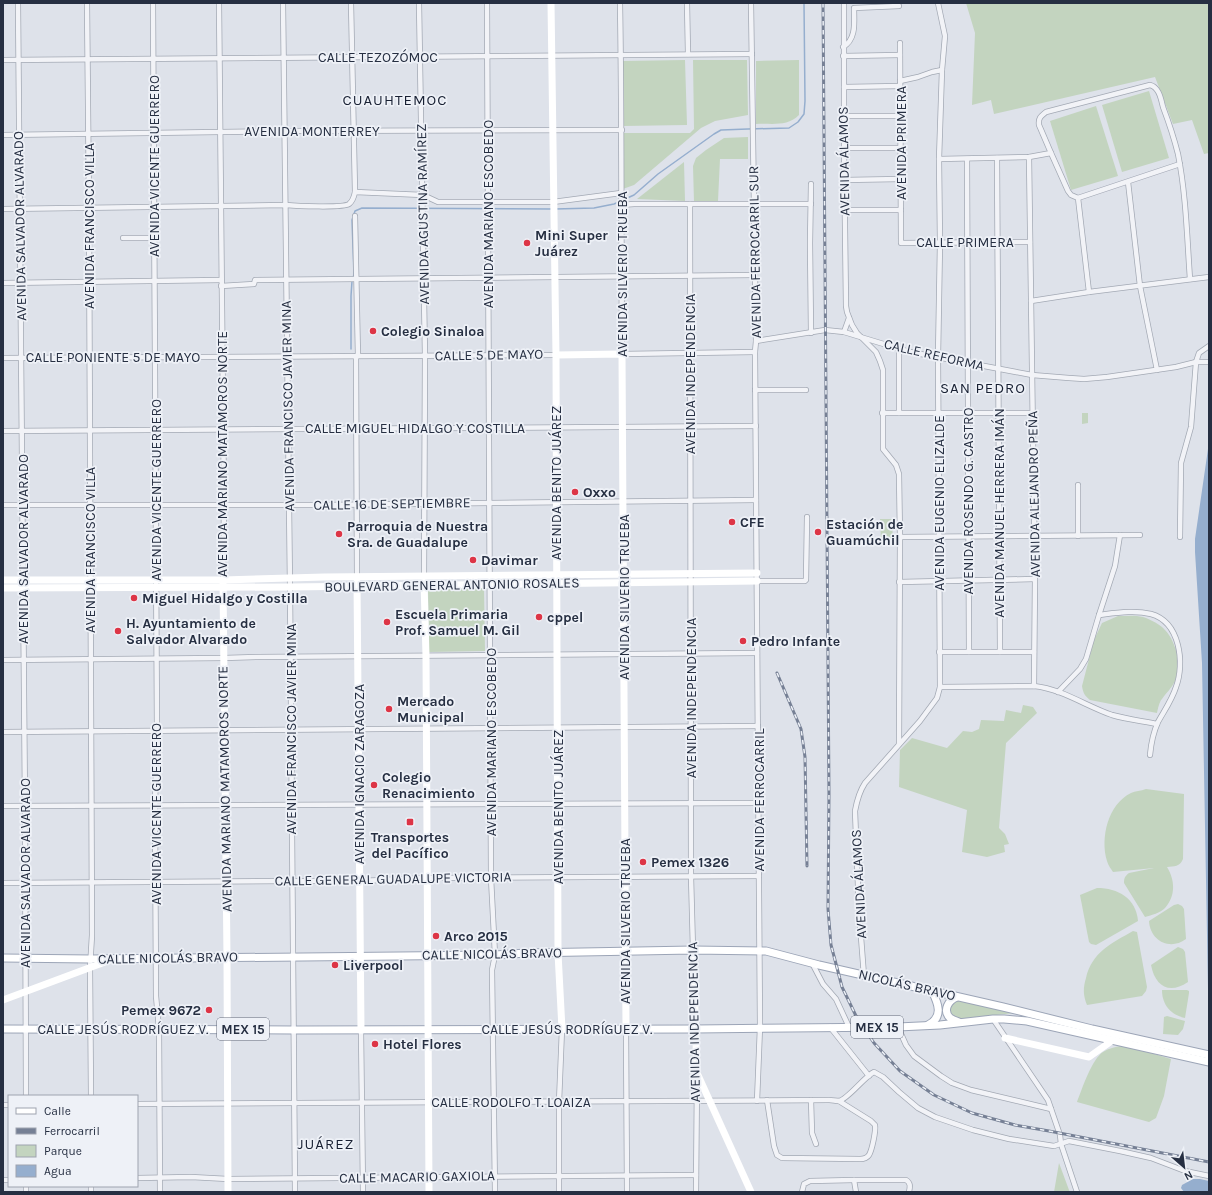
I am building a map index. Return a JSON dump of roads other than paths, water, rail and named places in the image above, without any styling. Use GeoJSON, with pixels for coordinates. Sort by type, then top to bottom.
{"type":"FeatureCollection","features":[{"type":"Feature","properties":{"kind":"street","name":"AVENIDA SALVADOR ALVARADO"},"geometry":{"type":"LineString","coordinates":[[18,3],[26,1095]]}},
{"type":"Feature","properties":{"kind":"street","name":"AVENIDA FRANCISCO VILLA"},"geometry":{"type":"LineString","coordinates":[[87,3],[90,430],[91,1095]]}},
{"type":"Feature","properties":{"kind":"street","name":"AVENIDA VICENTE GUERRERO"},"geometry":{"type":"LineString","coordinates":[[153,3],[157,659],[155,805],[156,996],[159,1029],[160,1192]]}},
{"type":"Feature","properties":{"kind":"street","name":"AVENIDA MARIANO MATAMOROS NORTE"},"geometry":{"type":"LineString","coordinates":[[219,3],[224,505],[223,583],[228,1192]]}},
{"type":"Feature","properties":{"kind":"street","name":"AVENIDA FRANCISCO JAVIER MINA"},"geometry":{"type":"LineString","coordinates":[[283,3],[288,356],[295,1192]]}},
{"type":"Feature","properties":{"kind":"street"},"geometry":{"type":"LineString","coordinates":[[3,209],[286,205],[320,206],[346,205],[351,203],[355,192],[351,3]]}},
{"type":"Feature","properties":{"kind":"street","name":"AVENIDA AGUSTINA RAMÍREZ"},"geometry":{"type":"LineString","coordinates":[[419,3],[425,356],[424,585],[426,656],[429,1192]]}},
{"type":"Feature","properties":{"kind":"street","name":"AVENIDA MARIANO ESCOBEDO"},"geometry":{"type":"LineString","coordinates":[[487,3],[491,878],[495,955],[492,970],[495,1192]]}},
{"type":"Feature","properties":{"kind":"street","name":"AVENIDA BENITO JUÁREZ"},"geometry":{"type":"LineString","coordinates":[[551,3],[556,355],[558,953],[562,1029]]}},
{"type":"Feature","properties":{"kind":"street","name":"AVENIDA SILVERIO TRUEBA"},"geometry":{"type":"LineString","coordinates":[[620,3],[622,130],[621,205],[627,1192]]}},
{"type":"Feature","properties":{"kind":"street"},"geometry":{"type":"LineString","coordinates":[[687,3],[688,54]]}},
{"type":"Feature","properties":{"kind":"street","name":"AVENIDA FERROCARRIL SUR"},"geometry":{"type":"LineString","coordinates":[[751,3],[756,341],[756,500]]}},
{"type":"Feature","properties":{"kind":"street","name":"AVENIDA ÁLAMOS"},"geometry":{"type":"LineString","coordinates":[[844,3],[843,56],[846,306],[849,318],[857,333],[876,352],[883,370],[882,450],[896,465],[899,474],[899,744]]}},
{"type":"Feature","properties":{"kind":"street","name":"AVENIDA EUGENIO ELIZALDE"},"geometry":{"type":"LineString","coordinates":[[859,794],[865,783],[938,697],[940,688],[938,413],[940,243],[939,159],[942,70],[945,36],[938,3]]}},
{"type":"Feature","properties":{"kind":"street"},"geometry":{"type":"LineString","coordinates":[[844,47],[853,35],[854,8],[899,6]]}},
{"type":"Feature","properties":{"kind":"street","name":"AVENIDA PRIMERA"},"geometry":{"type":"LineString","coordinates":[[900,43],[901,243]]}},
{"type":"Feature","properties":{"kind":"street","name":"CALLE TEZOZÓMOC"},"geometry":{"type":"LineString","coordinates":[[3,60],[752,54]]}},
{"type":"Feature","properties":{"kind":"street"},"geometry":{"type":"LineString","coordinates":[[843,56],[900,55]]}},
{"type":"Feature","properties":{"kind":"street"},"geometry":{"type":"LineString","coordinates":[[844,87],[900,83],[942,70]]}},
{"type":"Feature","properties":{"kind":"street"},"geometry":{"type":"LineString","coordinates":[[1180,164],[1078,198],[1071,195],[1068,191],[1050,153],[1039,125],[1039,121],[1041,116],[1046,112],[1150,85],[1158,91],[1180,164],[1190,279]]}},
{"type":"Feature","properties":{"kind":"street"},"geometry":{"type":"LineString","coordinates":[[844,116],[901,116]]}},
{"type":"Feature","properties":{"kind":"street","name":"AVENIDA MONTERREY"},"geometry":{"type":"LineString","coordinates":[[3,135],[285,131],[622,130]]}},
{"type":"Feature","properties":{"kind":"street"},"geometry":{"type":"LineString","coordinates":[[844,148],[901,148]]}},
{"type":"Feature","properties":{"kind":"street"},"geometry":{"type":"LineString","coordinates":[[939,159],[1029,157],[1050,153]]}},
{"type":"Feature","properties":{"kind":"street","name":"AVENIDA ALEJANDRO PEÑA"},"geometry":{"type":"LineString","coordinates":[[1029,157],[1035,579],[1034,686]]}},
{"type":"Feature","properties":{"kind":"street","name":"AVENIDA MANUEL HERRERA IMÁN"},"geometry":{"type":"LineString","coordinates":[[997,158],[1000,652]]}},
{"type":"Feature","properties":{"kind":"street","name":"AVENIDA ROSENDO G. CASTRO"},"geometry":{"type":"LineString","coordinates":[[967,159],[969,652]]}},
{"type":"Feature","properties":{"kind":"street"},"geometry":{"type":"LineString","coordinates":[[844,180],[901,179]]}},
{"type":"Feature","properties":{"kind":"street"},"geometry":{"type":"LineString","coordinates":[[1128,182],[1140,286],[1157,370]]}},
{"type":"Feature","properties":{"kind":"street"},"geometry":{"type":"LineString","coordinates":[[811,184],[811,333]]}},
{"type":"Feature","properties":{"kind":"street"},"geometry":{"type":"LineString","coordinates":[[355,192],[423,198],[438,202],[553,203],[621,193]]}},
{"type":"Feature","properties":{"kind":"street"},"geometry":{"type":"LineString","coordinates":[[1078,198],[1089,292]]}},
{"type":"Feature","properties":{"kind":"street","name":"AVENIDA INDEPENDENCIA"},"geometry":{"type":"LineString","coordinates":[[690,204],[691,876],[697,1073],[696,1192]]}},
{"type":"Feature","properties":{"kind":"street"},"geometry":{"type":"LineString","coordinates":[[621,205],[811,204]]}},
{"type":"Feature","properties":{"kind":"street"},"geometry":{"type":"LineString","coordinates":[[845,210],[901,210]]}},
{"type":"Feature","properties":{"kind":"street","name":"AVENIDA IGNACIO ZARAGOZA"},"geometry":{"type":"LineString","coordinates":[[355,216],[357,279],[357,586],[363,1192]]}},
{"type":"Feature","properties":{"kind":"street"},"geometry":{"type":"LineString","coordinates":[[123,238],[154,238]]}},
{"type":"Feature","properties":{"kind":"street","name":"CALLE PRIMERA"},"geometry":{"type":"LineString","coordinates":[[901,243],[1030,242]]}},
{"type":"Feature","properties":{"kind":"street"},"geometry":{"type":"LineString","coordinates":[[222,286],[254,284],[255,280],[754,275]]}},
{"type":"Feature","properties":{"kind":"street"},"geometry":{"type":"LineString","coordinates":[[1031,301],[1209,277]]}},
{"type":"Feature","properties":{"kind":"street"},"geometry":{"type":"LineString","coordinates":[[3,283],[221,280]]}},
{"type":"Feature","properties":{"kind":"street","name":"AVENIDA ÁLAMOS"},"geometry":{"type":"LineString","coordinates":[[844,332],[849,318]]}},
{"type":"Feature","properties":{"kind":"street","name":"CALLE REFORMA"},"geometry":{"type":"LineString","coordinates":[[756,341],[825,330],[844,332],[899,349],[998,369],[1032,375],[1084,379],[1157,370],[1196,362],[1209,362]]}},
{"type":"Feature","properties":{"kind":"street"},"geometry":{"type":"LineString","coordinates":[[1180,537],[1181,463],[1191,427],[1196,362],[1199,353],[1208,347]]}},
{"type":"Feature","properties":{"kind":"street"},"geometry":{"type":"LineString","coordinates":[[899,349],[899,413]]}},
{"type":"Feature","properties":{"kind":"street","name":"CALLE 5 DE MAYO"},"geometry":{"type":"LineString","coordinates":[[222,356],[489,356],[755,352]]}},
{"type":"Feature","properties":{"kind":"street","name":"CALLE PONIENTE 5 DE MAYO"},"geometry":{"type":"LineString","coordinates":[[3,358],[222,356]]}},
{"type":"Feature","properties":{"kind":"street"},"geometry":{"type":"LineString","coordinates":[[755,390],[806,390]]}},
{"type":"Feature","properties":{"kind":"street"},"geometry":{"type":"LineString","coordinates":[[882,413],[1032,413]]}},
{"type":"Feature","properties":{"kind":"street","name":"CALLE MIGUEL HIDALGO Y COSTILLA"},"geometry":{"type":"LineString","coordinates":[[3,431],[756,426]]}},
{"type":"Feature","properties":{"kind":"street"},"geometry":{"type":"LineString","coordinates":[[1078,485],[1078,536]]}},
{"type":"Feature","properties":{"kind":"street","name":"CALLE 16 DE SEPTIEMBRE"},"geometry":{"type":"LineString","coordinates":[[3,506],[425,504],[756,500]]}},
{"type":"Feature","properties":{"kind":"street","name":"AVENIDA FERROCARRIL"},"geometry":{"type":"LineString","coordinates":[[756,500],[760,950],[760,1027],[757,1100]]}},
{"type":"Feature","properties":{"kind":"street"},"geometry":{"type":"LineString","coordinates":[[757,581],[806,580],[806,517]]}},
{"type":"Feature","properties":{"kind":"street"},"geometry":{"type":"LineString","coordinates":[[1058,692],[1084,664],[1115,566],[1120,535]]}},
{"type":"Feature","properties":{"kind":"street"},"geometry":{"type":"LineString","coordinates":[[900,537],[1140,535]]}},
{"type":"Feature","properties":{"kind":"street","name":"BOULEVARD GENERAL ANTONIO ROSALES"},"geometry":{"type":"LineString","coordinates":[[3,580],[23,584],[156,584],[223,583],[290,578],[757,573]]}},
{"type":"Feature","properties":{"kind":"street"},"geometry":{"type":"LineString","coordinates":[[899,582],[1035,579]]}},
{"type":"Feature","properties":{"kind":"street","name":"BOULEVARD GENERAL ANTONIO ROSALES"},"geometry":{"type":"LineString","coordinates":[[223,583],[290,587],[757,581]]}},
{"type":"Feature","properties":{"kind":"street","name":"BOULEVARD GENERAL ANTONIO ROSALES"},"geometry":{"type":"LineString","coordinates":[[3,588],[23,584]]}},
{"type":"Feature","properties":{"kind":"street"},"geometry":{"type":"LineString","coordinates":[[1099,615],[1131,612],[1151,614],[1162,620],[1174,636],[1179,652],[1180,672],[1176,690],[1157,724],[1152,738],[1150,755]]}},
{"type":"Feature","properties":{"kind":"street"},"geometry":{"type":"LineString","coordinates":[[939,652],[1034,652]]}},
{"type":"Feature","properties":{"kind":"street"},"geometry":{"type":"LineString","coordinates":[[3,660],[757,653]]}},
{"type":"Feature","properties":{"kind":"street"},"geometry":{"type":"LineString","coordinates":[[940,688],[1044,687],[1112,715],[1157,724]]}},
{"type":"Feature","properties":{"kind":"street"},"geometry":{"type":"LineString","coordinates":[[3,732],[157,732],[758,726]]}},
{"type":"Feature","properties":{"kind":"street","name":"AVENIDA ÁLAMOS"},"geometry":{"type":"LineString","coordinates":[[859,794],[855,811],[859,911],[864,976]]}},
{"type":"Feature","properties":{"kind":"street"},"geometry":{"type":"LineString","coordinates":[[3,806],[691,802],[758,803]]}},
{"type":"Feature","properties":{"kind":"street","name":"CALLE GENERAL GUADALUPE VICTORIA"},"geometry":{"type":"LineString","coordinates":[[3,883],[292,882],[427,878],[759,876]]}},
{"type":"Feature","properties":{"kind":"street","name":"CALLE NICOLÁS BRAVO"},"geometry":{"type":"LineString","coordinates":[[3,958],[91,959],[495,955],[625,951],[760,950],[812,963]]}},
{"type":"Feature","properties":{"kind":"street"},"geometry":{"type":"LineString","coordinates":[[3,1000],[115,958]]}},
{"type":"Feature","properties":{"kind":"street"},"geometry":{"type":"LineString","coordinates":[[812,963],[823,984],[836,999],[849,1027]]}},
{"type":"Feature","properties":{"kind":"street","name":"NICOLÁS BRAVO"},"geometry":{"type":"LineString","coordinates":[[812,963],[1003,1007],[1091,1032]]}},
{"type":"Feature","properties":{"kind":"street"},"geometry":{"type":"LineString","coordinates":[[926,1026],[934,1021],[938,1014],[938,1005],[932,991]]}},
{"type":"Feature","properties":{"kind":"street"},"geometry":{"type":"LineString","coordinates":[[958,997],[948,1003],[947,1013],[951,1018],[960,1022]]}},
{"type":"Feature","properties":{"kind":"street"},"geometry":{"type":"LineString","coordinates":[[993,1019],[1042,1091],[1051,1109],[1077,1192]]}},
{"type":"Feature","properties":{"kind":"street","name":"CALLE JESÚS RODRÍGUEZ V."},"geometry":{"type":"LineString","coordinates":[[3,1029],[428,1030],[898,1027],[926,1026],[993,1019],[1011,1019],[1091,1032]]}},
{"type":"Feature","properties":{"kind":"street"},"geometry":{"type":"LineString","coordinates":[[830,1027],[869,1076]]}},
{"type":"Feature","properties":{"kind":"street"},"geometry":{"type":"LineString","coordinates":[[898,1027],[906,1045],[914,1056],[952,1083],[971,1090],[1051,1109]]}},
{"type":"Feature","properties":{"kind":"street"},"geometry":{"type":"LineString","coordinates":[[559,1192],[559,1102],[562,1029]]}},
{"type":"Feature","properties":{"kind":"street","name":"MEX 15"},"geometry":{"type":"LineString","coordinates":[[1091,1032],[1113,1040],[1209,1062]]}},
{"type":"Feature","properties":{"kind":"street","name":"MEX 15"},"geometry":{"type":"LineString","coordinates":[[1091,1032],[1209,1055]]}},
{"type":"Feature","properties":{"kind":"street"},"geometry":{"type":"LineString","coordinates":[[1005,1038],[1089,1057],[1113,1040]]}},
{"type":"Feature","properties":{"kind":"street"},"geometry":{"type":"LineString","coordinates":[[767,1100],[774,1146],[777,1155],[782,1158],[860,1159],[868,1157],[876,1131],[875,1125],[872,1121],[839,1101],[874,1072],[883,1077],[918,1108],[939,1119],[973,1130],[1009,1139],[1054,1146],[1069,1141],[1151,1158],[1185,1171],[1209,1176]]}},
{"type":"Feature","properties":{"kind":"street"},"geometry":{"type":"LineString","coordinates":[[697,1073],[751,1192]]}},
{"type":"Feature","properties":{"kind":"street","name":"CALLE RODOLFO T. LOAIZA"},"geometry":{"type":"LineString","coordinates":[[138,1104],[757,1100],[839,1101]]}},
{"type":"Feature","properties":{"kind":"street"},"geometry":{"type":"LineString","coordinates":[[811,1100],[812,1133],[816,1144]]}},
{"type":"Feature","properties":{"kind":"street","name":"CALLE MACARIO GAXIOLA"},"geometry":{"type":"LineString","coordinates":[[138,1178],[191,1177],[228,1179],[696,1175]]}},
{"type":"Feature","properties":{"kind":"street"},"geometry":{"type":"LineString","coordinates":[[854,1180],[855,1192]]}},
{"type":"Feature","properties":{"kind":"street"},"geometry":{"type":"LineString","coordinates":[[802,1192],[804,1184],[810,1181],[854,1180],[906,1180],[910,1185],[909,1192]]}},
{"type":"Feature","properties":{"kind":"water"},"geometry":{"type":"Polygon","coordinates":[[[1209,442],[1209,991],[1202,663],[1195,539],[1209,442]]]}},
{"type":"Feature","properties":{"kind":"water"},"geometry":{"type":"Polygon","coordinates":[[[1193,1179],[1209,1181],[1209,1192],[1184,1192],[1181,1188],[1182,1185],[1193,1179]]]}},
{"type":"Feature","properties":{"kind":"waterway"},"geometry":{"type":"LineString","coordinates":[[555,209],[594,208],[614,204],[634,195],[658,174],[721,130],[789,128],[798,122],[804,114],[805,101],[804,3]]}},
{"type":"Feature","properties":{"kind":"waterway"},"geometry":{"type":"LineString","coordinates":[[353,277],[352,220],[355,211],[362,208],[552,209]]}},
{"type":"Feature","properties":{"kind":"waterway"},"geometry":{"type":"LineString","coordinates":[[351,349],[352,281]]}},
{"type":"Feature","properties":{"kind":"railway"},"geometry":{"type":"LineString","coordinates":[[823,3],[829,794],[828,909],[831,945],[842,987],[857,1018],[874,1043],[900,1071],[934,1095],[972,1113],[1015,1125],[1209,1162]]}},
{"type":"Feature","properties":{"kind":"railway"},"geometry":{"type":"LineString","coordinates":[[777,673],[801,729],[805,757],[807,866]]}},
{"type":"Feature","properties":{"kind":"place","name":"Mini Super Juárez"},"geometry":{"type":"Point","coordinates":[527,243]}},
{"type":"Feature","properties":{"kind":"place","name":"Colegio Sinaloa"},"geometry":{"type":"Point","coordinates":[373,331]}},
{"type":"Feature","properties":{"kind":"place","name":"Oxxo"},"geometry":{"type":"Point","coordinates":[575,492]}},
{"type":"Feature","properties":{"kind":"place","name":"CFE"},"geometry":{"type":"Point","coordinates":[732,522]}},
{"type":"Feature","properties":{"kind":"place","name":"Estación de Guamúchil"},"geometry":{"type":"Point","coordinates":[818,532]}},
{"type":"Feature","properties":{"kind":"place","name":"Parroquia de Nuestra Sra. de Guadalupe"},"geometry":{"type":"Point","coordinates":[339,534]}},
{"type":"Feature","properties":{"kind":"place","name":"Davimar"},"geometry":{"type":"Point","coordinates":[473,560]}},
{"type":"Feature","properties":{"kind":"place","name":"Miguel Hidalgo y Costilla"},"geometry":{"type":"Point","coordinates":[134,598]}},
{"type":"Feature","properties":{"kind":"place","name":"cppel"},"geometry":{"type":"Point","coordinates":[539,617]}},
{"type":"Feature","properties":{"kind":"place","name":"Escuela Primaria Prof. Samuel M. Gil"},"geometry":{"type":"Point","coordinates":[387,622]}},
{"type":"Feature","properties":{"kind":"place","name":"H. Ayuntamiento de Salvador Alvarado"},"geometry":{"type":"Point","coordinates":[118,631]}},
{"type":"Feature","properties":{"kind":"place","name":"Pedro Infante"},"geometry":{"type":"Point","coordinates":[743,641]}},
{"type":"Feature","properties":{"kind":"place","name":"Mercado Municipal"},"geometry":{"type":"Point","coordinates":[389,709]}},
{"type":"Feature","properties":{"kind":"place","name":"Colegio Renacimiento"},"geometry":{"type":"Point","coordinates":[374,785]}},
{"type":"Feature","properties":{"kind":"place","name":"Transportes del Pacífico"},"geometry":{"type":"Point","coordinates":[410,822]}},
{"type":"Feature","properties":{"kind":"place","name":"Pemex 1326"},"geometry":{"type":"Point","coordinates":[643,862]}},
{"type":"Feature","properties":{"kind":"place","name":"Arco 2015"},"geometry":{"type":"Point","coordinates":[436,936]}},
{"type":"Feature","properties":{"kind":"place","name":"Liverpool"},"geometry":{"type":"Point","coordinates":[335,965]}},
{"type":"Feature","properties":{"kind":"place","name":"Pemex 9672"},"geometry":{"type":"Point","coordinates":[209,1010]}},
{"type":"Feature","properties":{"kind":"place","name":"Hotel Flores"},"geometry":{"type":"Point","coordinates":[375,1044]}},
{"type":"Feature","properties":{"kind":"district","name":"CUAUHTEMOC"},"geometry":{"type":"Point","coordinates":[395,100]}},
{"type":"Feature","properties":{"kind":"district","name":"SAN PEDRO"},"geometry":{"type":"Point","coordinates":[983,388]}},
{"type":"Feature","properties":{"kind":"district","name":"JUÁREZ"},"geometry":{"type":"Point","coordinates":[326,1144]}}]}
